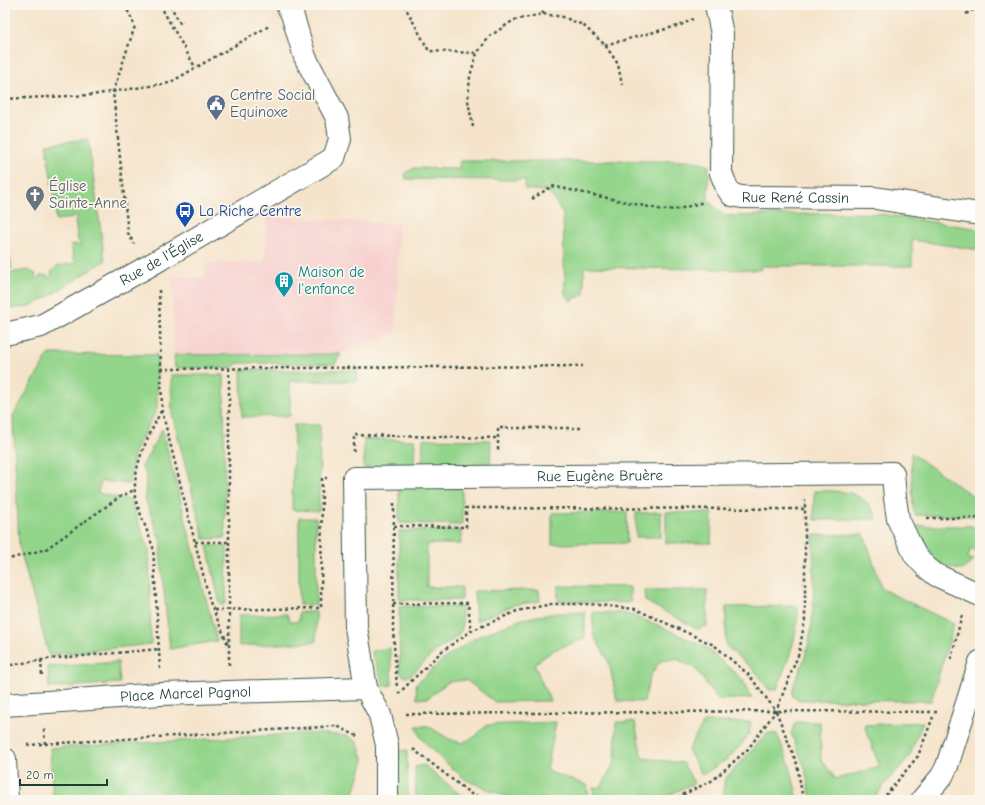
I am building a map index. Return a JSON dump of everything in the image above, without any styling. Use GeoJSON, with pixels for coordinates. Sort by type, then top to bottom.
{"type":"FeatureCollection","features":[{"type":"Feature","properties":{"kind":"street","name":"Rue René Cassin"},"geometry":{"type":"LineString","coordinates":[[716,6],[722,34],[721,172],[726,188],[732,195],[742,197],[875,198],[980,214]]}},
{"type":"Feature","properties":{"kind":"street","name":"Rue de l'Église"},"geometry":{"type":"LineString","coordinates":[[5,334],[41,326],[148,268],[334,158],[340,139],[337,118],[305,57],[295,8]]}},
{"type":"Feature","properties":{"kind":"street","name":"Rue Eugène Bruère"},"geometry":{"type":"LineString","coordinates":[[354,478],[893,473],[898,519],[915,555],[936,575],[974,592]]}},
{"type":"Feature","properties":{"kind":"street"},"geometry":{"type":"LineString","coordinates":[[354,478],[356,627],[366,688],[380,715],[387,745],[387,800]]}},
{"type":"Feature","properties":{"kind":"street"},"geometry":{"type":"LineString","coordinates":[[922,800],[942,776],[947,766],[980,662]]}},
{"type":"Feature","properties":{"kind":"street","name":"Place Marcel Pagnol"},"geometry":{"type":"LineString","coordinates":[[5,704],[161,694],[366,688]]}},
{"type":"Feature","properties":{"kind":"street"},"geometry":{"type":"LineString","coordinates":[[7,800],[13,752]]}},
{"type":"Feature","properties":{"kind":"path"},"geometry":{"type":"LineString","coordinates":[[125,5],[135,26],[113,92],[128,233],[159,286],[162,411],[210,602],[230,647]]}},
{"type":"Feature","properties":{"kind":"path"},"geometry":{"type":"LineString","coordinates":[[160,5],[195,68]]}},
{"type":"Feature","properties":{"kind":"path"},"geometry":{"type":"LineString","coordinates":[[170,5],[180,23],[183,21]]}},
{"type":"Feature","properties":{"kind":"path"},"geometry":{"type":"LineString","coordinates":[[404,5],[429,51],[477,53]]}},
{"type":"Feature","properties":{"kind":"path"},"geometry":{"type":"LineString","coordinates":[[543,5],[543,14]]}},
{"type":"Feature","properties":{"kind":"path"},"geometry":{"type":"LineString","coordinates":[[605,45],[681,25],[716,6]]}},
{"type":"Feature","properties":{"kind":"path"},"geometry":{"type":"LineString","coordinates":[[966,14],[980,6]]}},
{"type":"Feature","properties":{"kind":"path"},"geometry":{"type":"LineString","coordinates":[[5,98],[91,95],[169,83],[295,8]]}},
{"type":"Feature","properties":{"kind":"path"},"geometry":{"type":"LineString","coordinates":[[473,127],[468,101],[470,76],[477,53],[490,36],[514,20],[543,14],[563,17],[583,25],[605,45],[618,64],[622,85]]}},
{"type":"Feature","properties":{"kind":"path"},"geometry":{"type":"LineString","coordinates":[[532,199],[552,186],[664,210],[693,206],[708,200],[726,188]]}},
{"type":"Feature","properties":{"kind":"path"},"geometry":{"type":"LineString","coordinates":[[161,369],[583,366]]}},
{"type":"Feature","properties":{"kind":"path"},"geometry":{"type":"LineString","coordinates":[[229,368],[229,691]]}},
{"type":"Feature","properties":{"kind":"path"},"geometry":{"type":"LineString","coordinates":[[161,694],[153,547],[134,499],[134,490],[138,460],[162,411]]}},
{"type":"Feature","properties":{"kind":"path"},"geometry":{"type":"LineString","coordinates":[[498,477],[498,428],[582,428]]}},
{"type":"Feature","properties":{"kind":"path"},"geometry":{"type":"LineString","coordinates":[[214,610],[321,608],[322,478],[354,478],[354,435],[498,438]]}},
{"type":"Feature","properties":{"kind":"path"},"geometry":{"type":"LineString","coordinates":[[672,800],[713,780],[748,749],[776,711],[799,653],[805,619],[806,474]]}},
{"type":"Feature","properties":{"kind":"path"},"geometry":{"type":"LineString","coordinates":[[394,478],[393,604],[397,694],[441,652],[471,631],[517,611],[552,604],[590,604],[635,609],[714,645],[749,675],[776,711],[796,764],[803,800]]}},
{"type":"Feature","properties":{"kind":"path"},"geometry":{"type":"LineString","coordinates":[[5,560],[46,549],[118,498],[134,490]]}},
{"type":"Feature","properties":{"kind":"path"},"geometry":{"type":"LineString","coordinates":[[394,526],[466,527],[466,508],[805,509]]}},
{"type":"Feature","properties":{"kind":"path"},"geometry":{"type":"LineString","coordinates":[[898,519],[980,518]]}},
{"type":"Feature","properties":{"kind":"path"},"geometry":{"type":"LineString","coordinates":[[195,542],[229,542]]}},
{"type":"Feature","properties":{"kind":"path"},"geometry":{"type":"LineString","coordinates":[[951,659],[974,592]]}},
{"type":"Feature","properties":{"kind":"path"},"geometry":{"type":"LineString","coordinates":[[393,604],[468,604],[471,631]]}},
{"type":"Feature","properties":{"kind":"path"},"geometry":{"type":"LineString","coordinates":[[5,666],[48,659],[159,649]]}},
{"type":"Feature","properties":{"kind":"path"},"geometry":{"type":"LineString","coordinates":[[882,800],[918,756],[937,704]]}},
{"type":"Feature","properties":{"kind":"path"},"geometry":{"type":"LineString","coordinates":[[380,715],[776,711],[935,712],[964,710]]}},
{"type":"Feature","properties":{"kind":"path"},"geometry":{"type":"LineString","coordinates":[[13,752],[337,726],[361,738]]}},
{"type":"Feature","properties":{"kind":"path"},"geometry":{"type":"LineString","coordinates":[[412,748],[471,794],[489,800]]}},
{"type":"Feature","properties":{"kind":"shaded area","name":"Maison de l'enfance"},"geometry":{"type":"Polygon","coordinates":[[[266,216],[399,224],[396,332],[341,354],[174,355],[172,276],[205,278],[205,263],[265,262],[266,216]]]}},
{"type":"Feature","properties":{"kind":"green space"},"geometry":{"type":"Polygon","coordinates":[[[88,139],[105,261],[48,297],[28,307],[5,309],[5,254],[9,253],[12,268],[9,269],[10,273],[28,270],[36,274],[35,278],[38,279],[40,276],[47,275],[49,278],[52,276],[51,273],[57,266],[76,263],[71,245],[76,244],[80,246],[75,221],[78,217],[75,215],[73,218],[56,220],[55,204],[58,203],[58,198],[54,199],[51,181],[55,181],[55,177],[51,177],[48,159],[51,159],[50,155],[47,156],[47,144],[88,139]]]}},
{"type":"Feature","properties":{"kind":"green space"},"geometry":{"type":"Polygon","coordinates":[[[460,161],[694,161],[709,166],[708,200],[724,216],[849,213],[880,214],[980,229],[980,250],[912,240],[912,266],[761,266],[760,270],[584,267],[584,294],[571,301],[565,294],[563,214],[554,199],[546,191],[525,189],[525,180],[406,179],[405,173],[415,168],[459,169],[460,161]]]}},
{"type":"Feature","properties":{"kind":"green space"},"geometry":{"type":"Polygon","coordinates":[[[49,354],[157,355],[157,409],[134,452],[129,484],[101,481],[98,493],[130,500],[149,550],[151,644],[49,655],[19,546],[13,416],[49,354]]]}},
{"type":"Feature","properties":{"kind":"green space"},"geometry":{"type":"Polygon","coordinates":[[[341,354],[335,364],[238,363],[232,368],[175,368],[174,355],[341,354]]]}},
{"type":"Feature","properties":{"kind":"green space"},"geometry":{"type":"Polygon","coordinates":[[[241,370],[357,370],[357,381],[290,381],[290,416],[242,417],[241,370]]]}},
{"type":"Feature","properties":{"kind":"green space"},"geometry":{"type":"Polygon","coordinates":[[[171,375],[224,375],[225,538],[204,539],[172,413],[171,375]]]}},
{"type":"Feature","properties":{"kind":"green space"},"geometry":{"type":"Polygon","coordinates":[[[294,425],[320,425],[319,511],[292,510],[294,425]]]}},
{"type":"Feature","properties":{"kind":"green space"},"geometry":{"type":"Polygon","coordinates":[[[162,429],[217,641],[170,649],[160,553],[162,546],[145,498],[146,476],[142,467],[162,429]]]}},
{"type":"Feature","properties":{"kind":"green space"},"geometry":{"type":"Polygon","coordinates":[[[364,439],[415,440],[414,469],[364,468],[364,439]]]}},
{"type":"Feature","properties":{"kind":"green space"},"geometry":{"type":"Polygon","coordinates":[[[423,439],[491,440],[490,469],[422,468],[423,439]]]}},
{"type":"Feature","properties":{"kind":"green space"},"geometry":{"type":"Polygon","coordinates":[[[911,453],[980,501],[980,516],[915,515],[913,508],[911,453]]]}},
{"type":"Feature","properties":{"kind":"green space"},"geometry":{"type":"Polygon","coordinates":[[[399,485],[462,487],[462,525],[399,523],[399,485]]]}},
{"type":"Feature","properties":{"kind":"green space"},"geometry":{"type":"Polygon","coordinates":[[[814,491],[843,492],[859,497],[872,509],[877,519],[814,520],[814,491]]]}},
{"type":"Feature","properties":{"kind":"green space"},"geometry":{"type":"Polygon","coordinates":[[[627,512],[627,543],[552,544],[552,513],[627,512]]]}},
{"type":"Feature","properties":{"kind":"green space"},"geometry":{"type":"Polygon","coordinates":[[[661,512],[661,537],[636,537],[636,513],[661,512]]]}},
{"type":"Feature","properties":{"kind":"green space"},"geometry":{"type":"Polygon","coordinates":[[[666,512],[712,513],[711,543],[666,543],[666,512]]]}},
{"type":"Feature","properties":{"kind":"green space"},"geometry":{"type":"Polygon","coordinates":[[[299,518],[316,518],[316,605],[299,605],[299,518]]]}},
{"type":"Feature","properties":{"kind":"green space"},"geometry":{"type":"Polygon","coordinates":[[[912,526],[971,526],[980,530],[980,537],[976,551],[970,550],[968,558],[974,560],[963,570],[943,565],[930,556],[925,550],[912,526]]]}},
{"type":"Feature","properties":{"kind":"green space"},"geometry":{"type":"Polygon","coordinates":[[[461,530],[461,544],[427,544],[427,587],[462,587],[462,600],[399,600],[399,531],[461,530]]]}},
{"type":"Feature","properties":{"kind":"green space"},"geometry":{"type":"Polygon","coordinates":[[[864,534],[882,589],[954,624],[931,701],[799,700],[793,697],[793,688],[808,645],[813,614],[813,535],[864,534]]]}},
{"type":"Feature","properties":{"kind":"green space"},"geometry":{"type":"Polygon","coordinates":[[[207,545],[227,546],[226,603],[222,605],[220,604],[207,545]]]}},
{"type":"Feature","properties":{"kind":"green space"},"geometry":{"type":"Polygon","coordinates":[[[558,586],[630,587],[630,603],[558,601],[558,586]]]}},
{"type":"Feature","properties":{"kind":"green space"},"geometry":{"type":"Polygon","coordinates":[[[539,590],[540,601],[514,605],[476,621],[474,591],[539,590]]]}},
{"type":"Feature","properties":{"kind":"green space"},"geometry":{"type":"Polygon","coordinates":[[[644,590],[707,590],[707,626],[697,629],[645,601],[644,590]]]}},
{"type":"Feature","properties":{"kind":"green space"},"geometry":{"type":"Polygon","coordinates":[[[399,606],[462,607],[462,629],[457,637],[437,650],[411,675],[405,677],[400,673],[399,606]]]}},
{"type":"Feature","properties":{"kind":"green space"},"geometry":{"type":"Polygon","coordinates":[[[798,606],[797,627],[788,659],[777,689],[769,690],[757,673],[726,646],[726,607],[798,606]]]}},
{"type":"Feature","properties":{"kind":"green space"},"geometry":{"type":"Polygon","coordinates":[[[299,612],[316,612],[316,642],[239,646],[239,615],[287,614],[290,622],[299,621],[299,612]]]}},
{"type":"Feature","properties":{"kind":"green space"},"geometry":{"type":"Polygon","coordinates":[[[585,612],[585,638],[554,650],[534,664],[550,701],[495,702],[466,680],[448,682],[428,698],[417,699],[416,684],[445,658],[477,637],[522,619],[556,613],[585,612]]]}},
{"type":"Feature","properties":{"kind":"green space"},"geometry":{"type":"Polygon","coordinates":[[[592,612],[624,613],[658,625],[706,648],[742,679],[752,698],[718,700],[695,668],[677,659],[660,661],[650,676],[644,702],[617,701],[609,662],[594,636],[592,612]]]}},
{"type":"Feature","properties":{"kind":"green space"},"geometry":{"type":"Polygon","coordinates":[[[390,648],[392,685],[384,686],[371,651],[390,648]]]}},
{"type":"Feature","properties":{"kind":"green space"},"geometry":{"type":"Polygon","coordinates":[[[118,662],[120,683],[49,688],[48,667],[118,662]]]}},
{"type":"Feature","properties":{"kind":"green space"},"geometry":{"type":"Polygon","coordinates":[[[556,722],[547,771],[587,785],[589,800],[514,800],[466,780],[435,753],[421,738],[416,726],[428,726],[449,739],[462,743],[476,736],[486,725],[556,722]]]}},
{"type":"Feature","properties":{"kind":"green space"},"geometry":{"type":"Polygon","coordinates":[[[616,722],[635,722],[642,758],[683,763],[694,783],[671,794],[651,800],[594,800],[593,788],[601,787],[615,761],[616,722]]]}},
{"type":"Feature","properties":{"kind":"green space"},"geometry":{"type":"Polygon","coordinates":[[[704,722],[751,722],[749,735],[729,758],[702,775],[688,750],[704,722]]]}},
{"type":"Feature","properties":{"kind":"green space"},"geometry":{"type":"Polygon","coordinates":[[[796,722],[820,722],[821,759],[836,779],[880,767],[864,725],[923,722],[909,757],[883,786],[874,800],[811,800],[805,768],[791,733],[796,722]]]}},
{"type":"Feature","properties":{"kind":"green space"},"geometry":{"type":"Polygon","coordinates":[[[316,733],[348,736],[357,742],[364,760],[352,799],[53,800],[50,748],[316,733]]]}},
{"type":"Feature","properties":{"kind":"green space"},"geometry":{"type":"Polygon","coordinates":[[[768,733],[777,734],[790,766],[798,800],[724,800],[724,780],[768,733]]]}},
{"type":"Feature","properties":{"kind":"green space"},"geometry":{"type":"Polygon","coordinates":[[[407,750],[408,800],[398,800],[398,751],[407,750]]]}},
{"type":"Feature","properties":{"kind":"green space"},"geometry":{"type":"Polygon","coordinates":[[[424,765],[462,796],[462,800],[416,800],[415,767],[424,765]]]}},
{"type":"Feature","properties":{"kind":"place","name":"Centre Social Equinoxe"},"geometry":{"type":"Point","coordinates":[216,121]}},
{"type":"Feature","properties":{"kind":"place","name":"Église Sainte-Anne"},"geometry":{"type":"Point","coordinates":[35,212]}},
{"type":"Feature","properties":{"kind":"place","name":"La Riche Centre"},"geometry":{"type":"Point","coordinates":[185,228]}},
{"type":"Feature","properties":{"kind":"place","name":"Maison de l'enfance"},"geometry":{"type":"Point","coordinates":[284,298]}}]}
